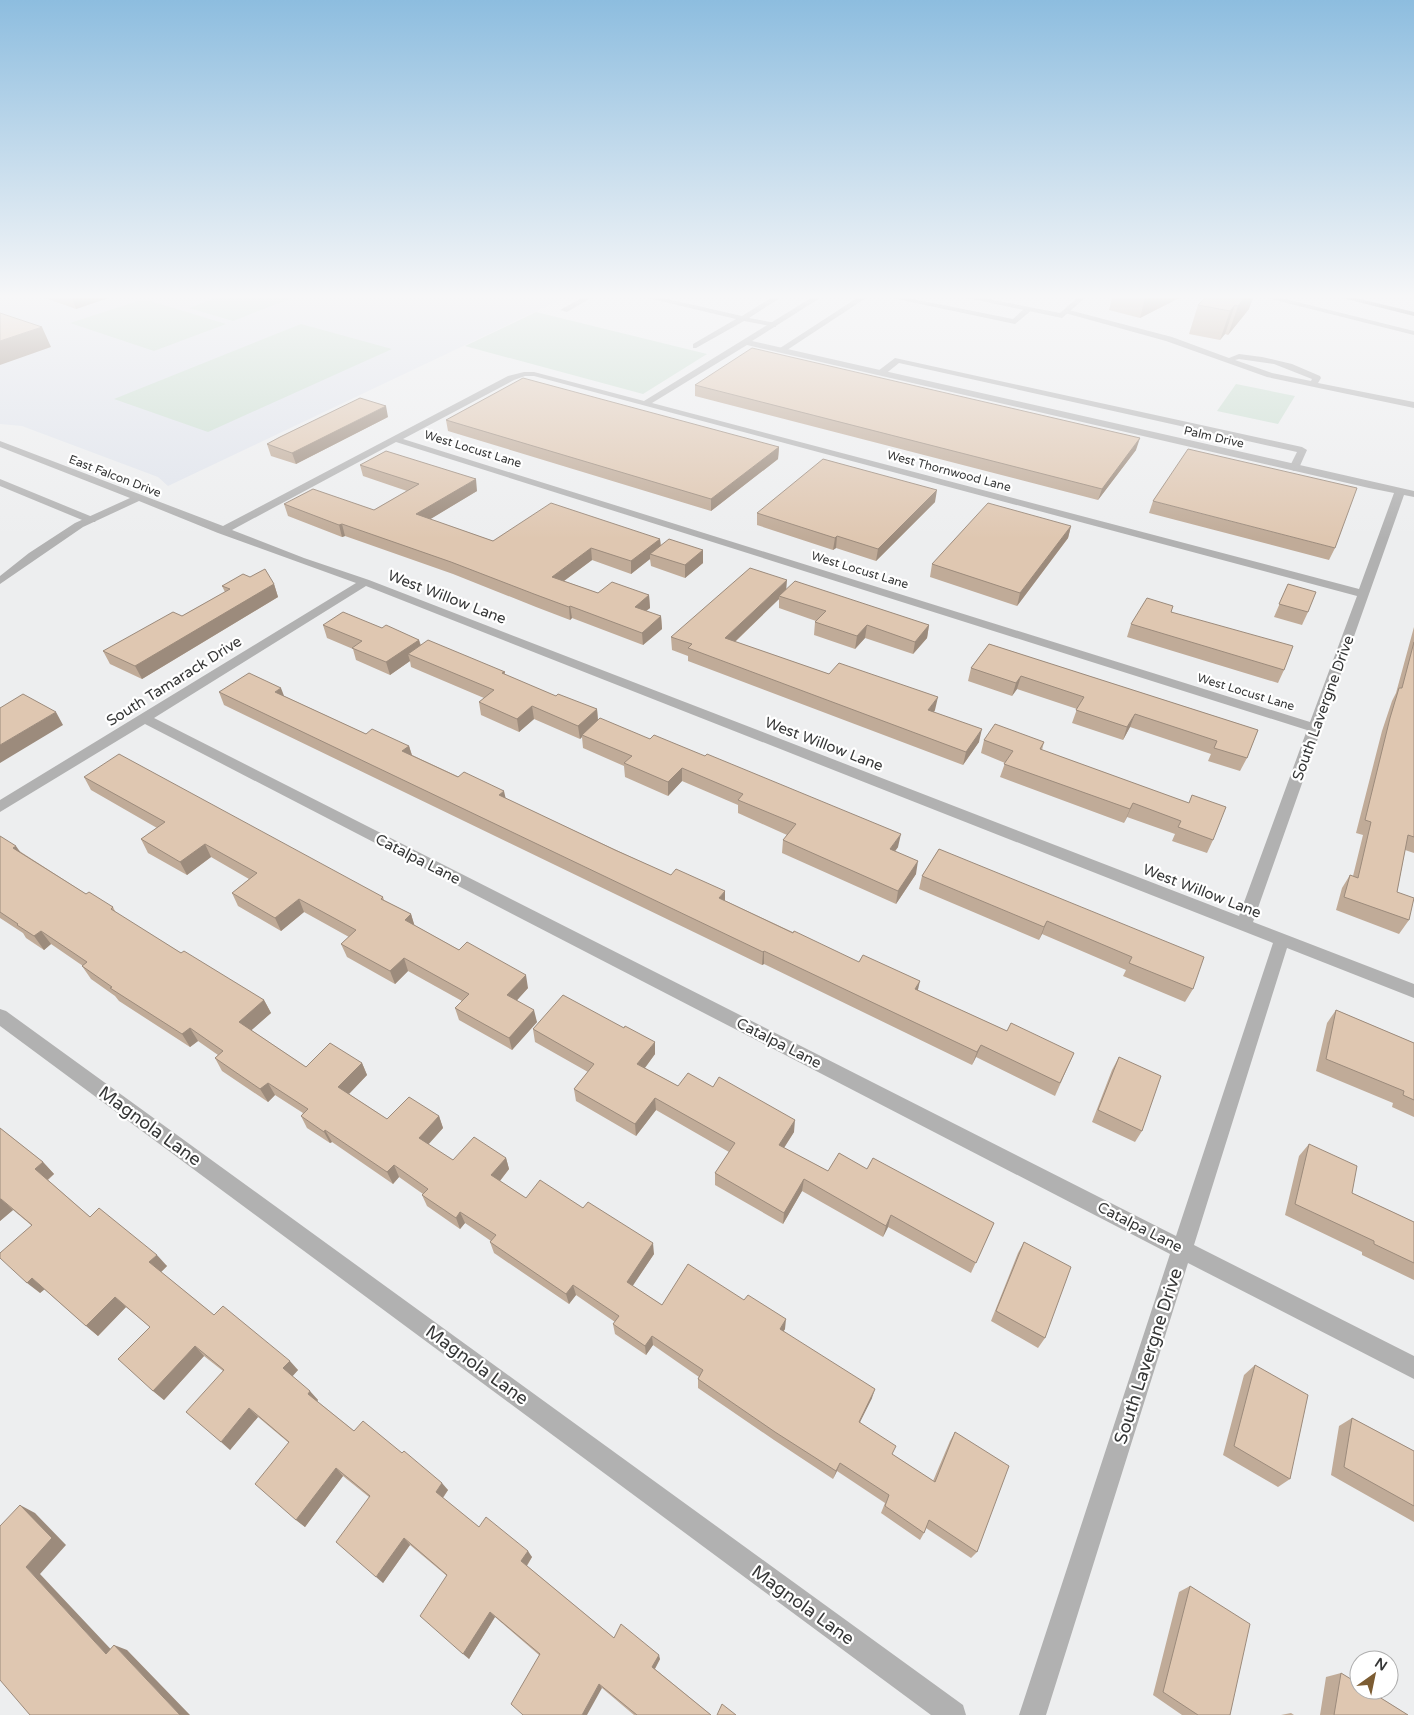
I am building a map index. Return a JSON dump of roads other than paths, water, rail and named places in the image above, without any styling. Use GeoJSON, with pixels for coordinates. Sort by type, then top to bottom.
{"type":"FeatureCollection","features":[{"type":"Feature","properties":{"kind":"street","name":"West Thornwood Lane"},"geometry":{"type":"LineString","coordinates":[[395,439],[511,378]]}},
{"type":"Feature","properties":{"kind":"street","name":"West Thornwood Lane"},"geometry":{"type":"LineString","coordinates":[[553,378],[1364,594]]}},
{"type":"Feature","properties":{"kind":"street"},"geometry":{"type":"LineString","coordinates":[[646,403],[687,378]]}},
{"type":"Feature","properties":{"kind":"street","name":"Palm Drive"},"geometry":{"type":"LineString","coordinates":[[904,378],[1414,494]]}},
{"type":"Feature","properties":{"kind":"street"},"geometry":{"type":"LineString","coordinates":[[979,378],[1302,450],[1294,468]]}},
{"type":"Feature","properties":{"kind":"street"},"geometry":{"type":"LineString","coordinates":[[1284,378],[1414,405]]}},
{"type":"Feature","properties":{"kind":"street"},"geometry":{"type":"LineString","coordinates":[[1313,384],[1317,378]]}},
{"type":"Feature","properties":{"kind":"street"},"geometry":{"type":"LineString","coordinates":[[222,530],[395,439]]}},
{"type":"Feature","properties":{"kind":"street","name":"West Locust Lane"},"geometry":{"type":"LineString","coordinates":[[395,439],[1315,728]]}},
{"type":"Feature","properties":{"kind":"street","name":"East Falcon Drive"},"geometry":{"type":"LineString","coordinates":[[0,444],[222,530]]}},
{"type":"Feature","properties":{"kind":"street"},"geometry":{"type":"LineString","coordinates":[[0,482],[91,520]]}},
{"type":"Feature","properties":{"kind":"street","name":"South Lavergne Drive"},"geometry":{"type":"LineString","coordinates":[[1244,925],[1400,491]]}},
{"type":"Feature","properties":{"kind":"street"},"geometry":{"type":"LineString","coordinates":[[0,581],[33,555],[91,520],[137,498]]}},
{"type":"Feature","properties":{"kind":"street","name":"West Willow Lane"},"geometry":{"type":"LineString","coordinates":[[222,530],[365,582],[1414,991]]}},
{"type":"Feature","properties":{"kind":"street","name":"South Tamarack Drive"},"geometry":{"type":"LineString","coordinates":[[0,807],[365,582]]}},
{"type":"Feature","properties":{"kind":"street","name":"Catalpa Lane"},"geometry":{"type":"LineString","coordinates":[[144,718],[1414,1368]]}},
{"type":"Feature","properties":{"kind":"street","name":"South Lavergne Drive"},"geometry":{"type":"LineString","coordinates":[[1032,1715],[1282,940]]}},
{"type":"Feature","properties":{"kind":"street","name":"Magnola Lane"},"geometry":{"type":"LineString","coordinates":[[0,1016],[953,1715]]}}]}
